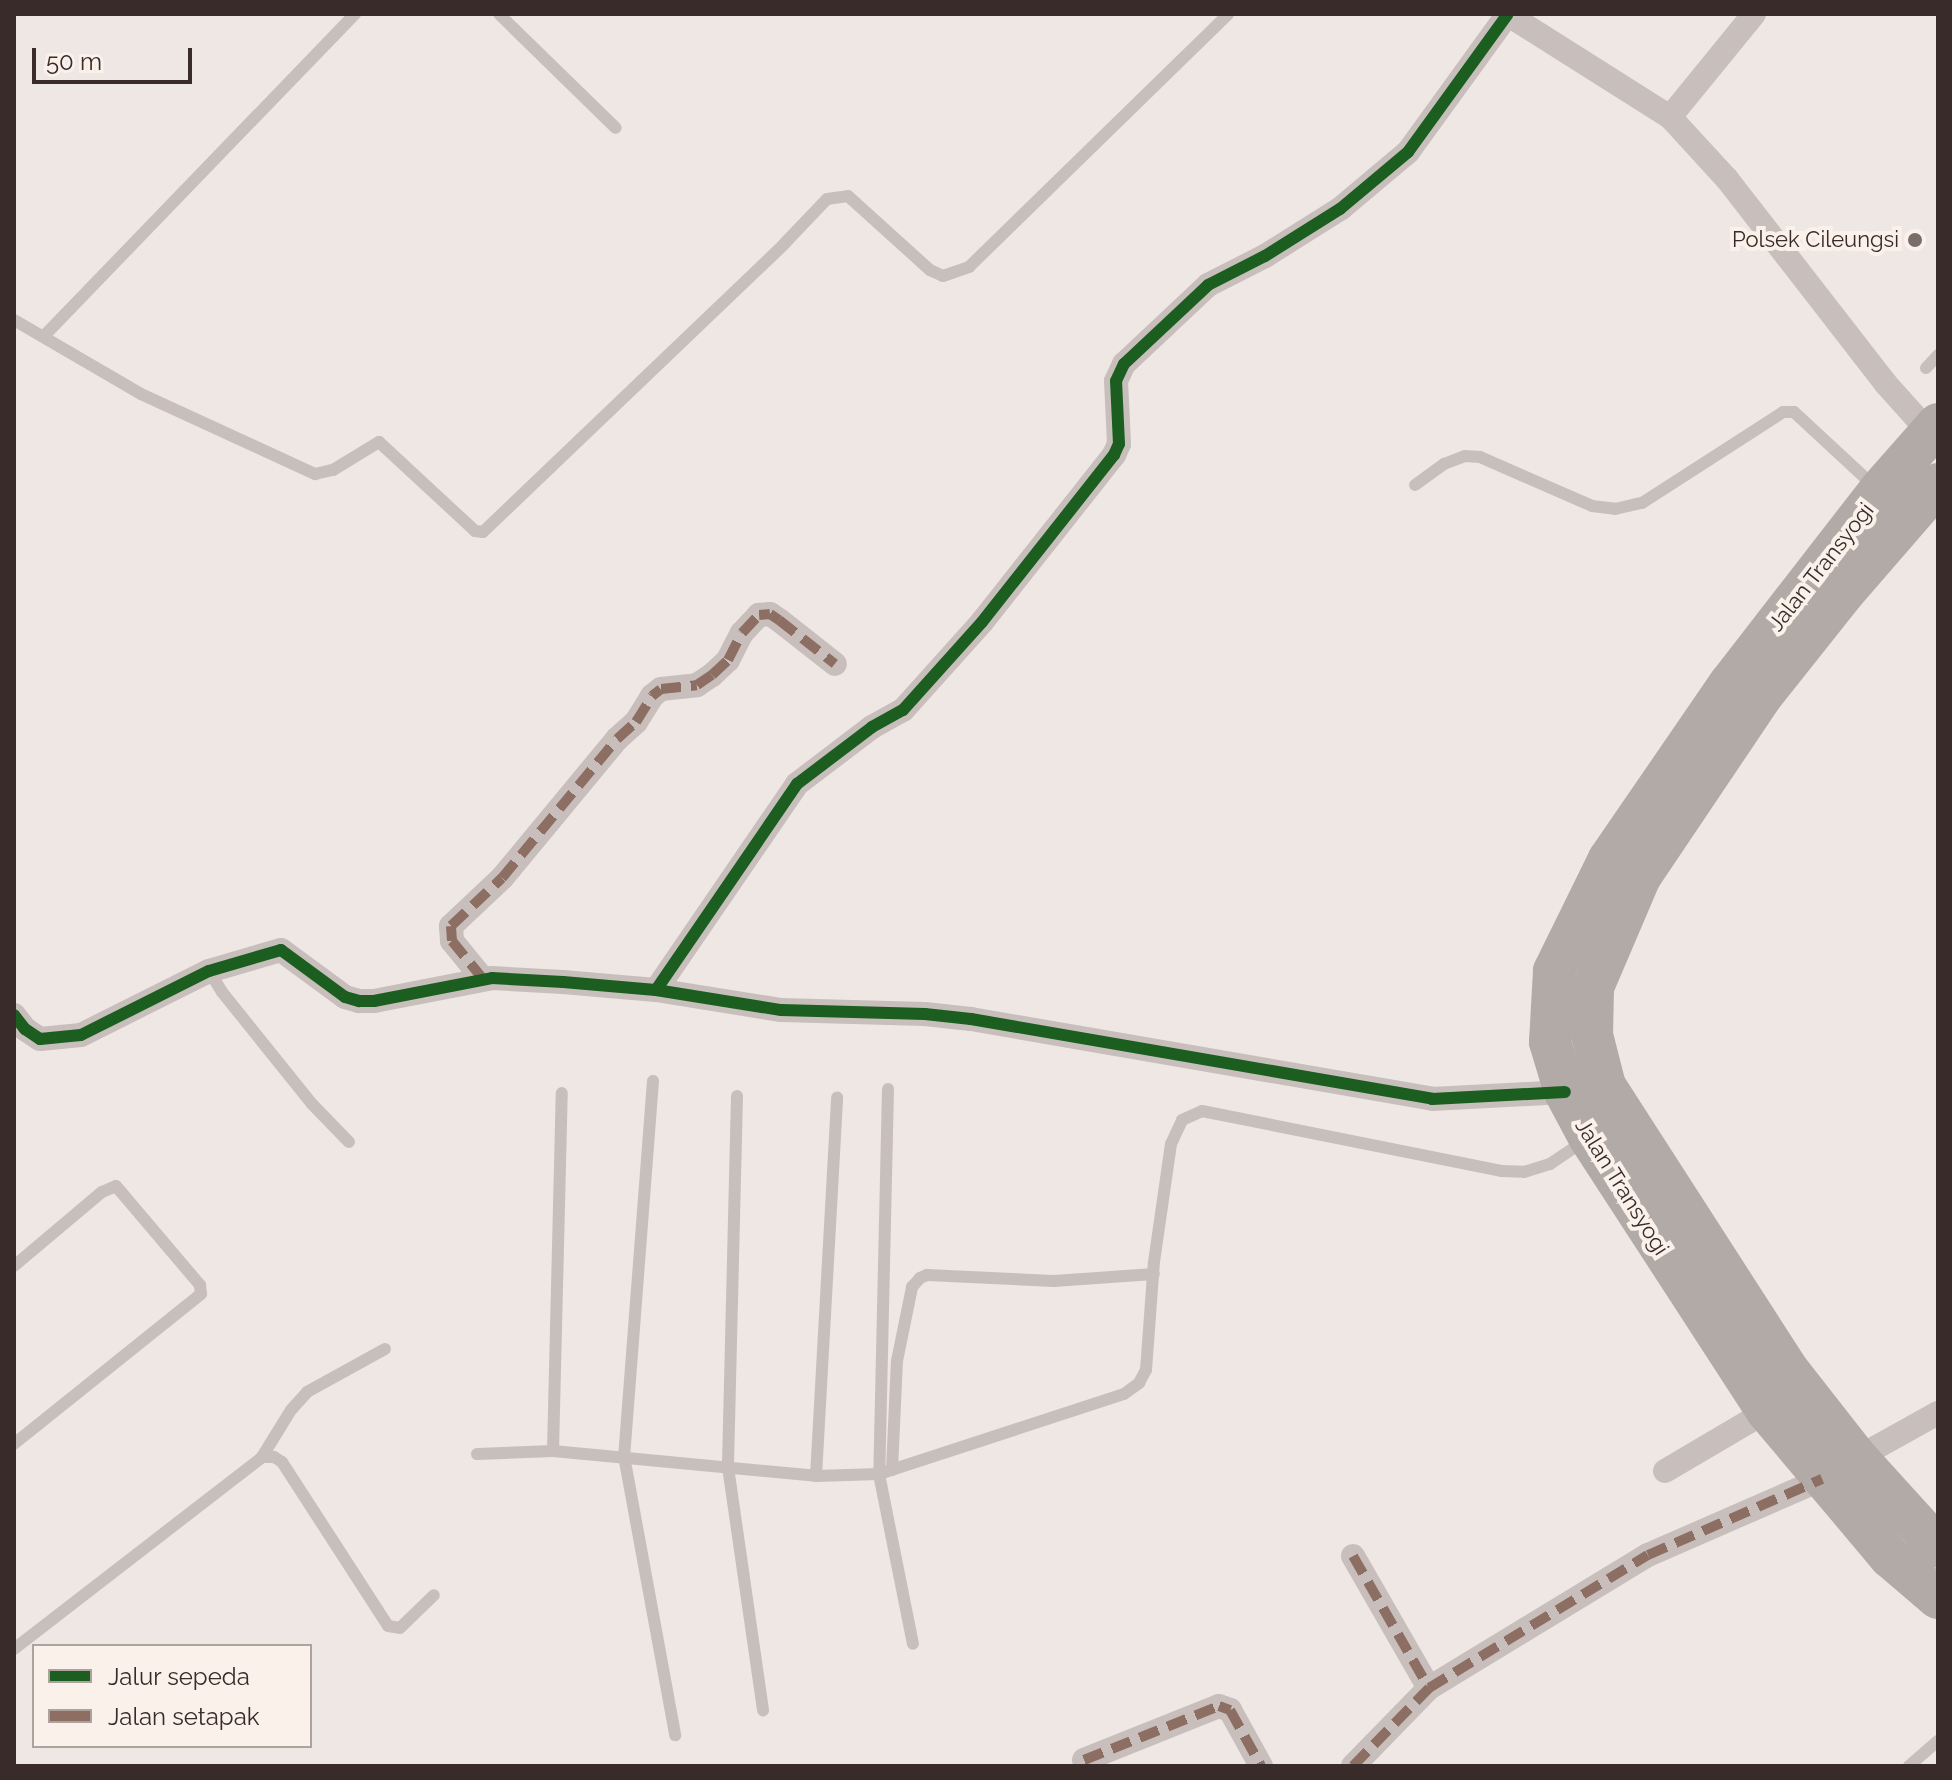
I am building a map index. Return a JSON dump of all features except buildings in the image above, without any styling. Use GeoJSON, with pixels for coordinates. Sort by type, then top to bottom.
{"type":"FeatureCollection","features":[{"type":"Feature","properties":{"kind":"highway","name":"Jalan Transyogi"},"geometry":{"type":"LineString","coordinates":[[1934,429],[1879,491],[1730,683],[1609,859],[1554,971],[1550,1042],[1565,1092],[1589,1137],[1767,1411],[1938,1547]]}},
{"type":"Feature","properties":{"kind":"highway","name":"Jalan Transyogi"},"geometry":{"type":"LineString","coordinates":[[1938,484],[1842,595],[1761,697],[1640,877],[1593,987],[1592,1035],[1605,1086],[1788,1370],[1839,1469],[1890,1557],[1938,1598]]}},
{"type":"Feature","properties":{"kind":"street"},"geometry":{"type":"LineString","coordinates":[[656,990],[797,784],[872,727],[903,710],[982,622],[1114,455],[1119,444],[1116,381],[1124,364],[1208,285],[1265,256],[1340,209],[1408,152],[1507,14],[1670,117],[1727,179],[1886,384],[1934,429]]}},
{"type":"Feature","properties":{"kind":"street"},"geometry":{"type":"LineString","coordinates":[[1670,117],[1754,14]]}},
{"type":"Feature","properties":{"kind":"street"},"geometry":{"type":"LineString","coordinates":[[483,979],[452,941],[451,926],[502,878],[617,739],[636,722],[652,696],[661,689],[697,685],[712,675],[728,660],[742,633],[759,615],[770,614],[835,664]]}},
{"type":"Feature","properties":{"kind":"street"},"geometry":{"type":"LineString","coordinates":[[14,1015],[40,1039],[81,1035],[209,971],[286,950],[345,997],[359,1001],[374,1001],[483,979],[656,990],[781,1010],[925,1014],[971,1019],[1432,1099],[1565,1092]]}},
{"type":"Feature","properties":{"kind":"street"},"geometry":{"type":"LineString","coordinates":[[1665,1471],[1767,1411]]}},
{"type":"Feature","properties":{"kind":"street"},"geometry":{"type":"LineString","coordinates":[[1353,1766],[1429,1688],[1648,1555],[1839,1469],[1938,1413]]}},
{"type":"Feature","properties":{"kind":"street"},"geometry":{"type":"LineString","coordinates":[[1353,1556],[1429,1688]]}},
{"type":"Feature","properties":{"kind":"street"},"geometry":{"type":"LineString","coordinates":[[1084,1760],[1219,1706],[1230,1710],[1261,1766]]}},
{"type":"Feature","properties":{"kind":"lane"},"geometry":{"type":"LineString","coordinates":[[44,336],[355,14]]}},
{"type":"Feature","properties":{"kind":"lane"},"geometry":{"type":"LineString","coordinates":[[499,14],[616,128]]}},
{"type":"Feature","properties":{"kind":"lane"},"geometry":{"type":"LineString","coordinates":[[14,320],[141,394],[315,474],[333,470],[379,442],[475,531],[483,532],[784,244],[827,199],[848,196],[930,270],[943,276],[969,267],[1228,14]]}},
{"type":"Feature","properties":{"kind":"lane"},"geometry":{"type":"LineString","coordinates":[[1926,368],[1938,355]]}},
{"type":"Feature","properties":{"kind":"lane"},"geometry":{"type":"LineString","coordinates":[[1415,485],[1444,464],[1465,456],[1480,457],[1592,506],[1615,509],[1642,503],[1783,412],[1794,412],[1879,491]]}},
{"type":"Feature","properties":{"kind":"lane"},"geometry":{"type":"LineString","coordinates":[[209,971],[222,992],[312,1104],[349,1142]]}},
{"type":"Feature","properties":{"kind":"lane"},"geometry":{"type":"LineString","coordinates":[[653,1081],[624,1456],[675,1735]]}},
{"type":"Feature","properties":{"kind":"lane"},"geometry":{"type":"LineString","coordinates":[[888,1089],[879,1474],[913,1644]]}},
{"type":"Feature","properties":{"kind":"lane"},"geometry":{"type":"LineString","coordinates":[[553,1451],[562,1093]]}},
{"type":"Feature","properties":{"kind":"lane"},"geometry":{"type":"LineString","coordinates":[[737,1096],[728,1467],[763,1710]]}},
{"type":"Feature","properties":{"kind":"lane"},"geometry":{"type":"LineString","coordinates":[[816,1476],[837,1098]]}},
{"type":"Feature","properties":{"kind":"lane"},"geometry":{"type":"LineString","coordinates":[[477,1454],[553,1451],[816,1476],[879,1474],[1132,1389],[1146,1370],[1154,1274],[1171,1144],[1182,1120],[1202,1111],[1501,1171],[1524,1172],[1550,1164],[1589,1137]]}},
{"type":"Feature","properties":{"kind":"lane"},"geometry":{"type":"LineString","coordinates":[[14,1266],[102,1192],[116,1186],[200,1285],[201,1294],[14,1444]]}},
{"type":"Feature","properties":{"kind":"lane"},"geometry":{"type":"LineString","coordinates":[[892,1470],[897,1361],[912,1287],[920,1278],[927,1275],[1054,1281],[1154,1274]]}},
{"type":"Feature","properties":{"kind":"lane"},"geometry":{"type":"LineString","coordinates":[[14,1649],[262,1457],[291,1410],[307,1392],[385,1349]]}},
{"type":"Feature","properties":{"kind":"lane"},"geometry":{"type":"LineString","coordinates":[[262,1457],[274,1457],[282,1462],[388,1626],[400,1628],[434,1595]]}},
{"type":"Feature","properties":{"kind":"lane"},"geometry":{"type":"LineString","coordinates":[[1909,1766],[1938,1741]]}},
{"type":"Feature","properties":{"kind":"marked path"},"geometry":{"type":"LineString","coordinates":[[483,979],[452,941],[451,926],[502,878],[617,739],[636,722],[652,696],[661,689],[697,685],[712,675],[728,660],[742,633],[759,615],[770,614],[835,664]]}},
{"type":"Feature","properties":{"kind":"marked path"},"geometry":{"type":"LineString","coordinates":[[1353,1766],[1429,1688],[1648,1555],[1822,1479]]}},
{"type":"Feature","properties":{"kind":"marked path"},"geometry":{"type":"LineString","coordinates":[[1353,1556],[1429,1688]]}},
{"type":"Feature","properties":{"kind":"marked path"},"geometry":{"type":"LineString","coordinates":[[1084,1760],[1219,1706],[1230,1710],[1261,1766]]}},
{"type":"Feature","properties":{"kind":"cycle path"},"geometry":{"type":"LineString","coordinates":[[656,990],[797,784],[872,727],[903,710],[982,622],[1114,455],[1119,444],[1116,381],[1124,364],[1208,285],[1265,256],[1340,209],[1408,152],[1507,15]]}},
{"type":"Feature","properties":{"kind":"cycle path"},"geometry":{"type":"LineString","coordinates":[[14,1015],[25,1029],[40,1039],[81,1035],[209,971],[281,950],[345,997],[359,1001],[374,1001],[492,978],[563,982],[656,990],[781,1010],[925,1014],[971,1019],[1432,1099],[1565,1092]]}},
{"type":"Feature","properties":{"kind":"place","name":"Polsek Cileungsi"},"geometry":{"type":"Point","coordinates":[1915,240]}}]}
